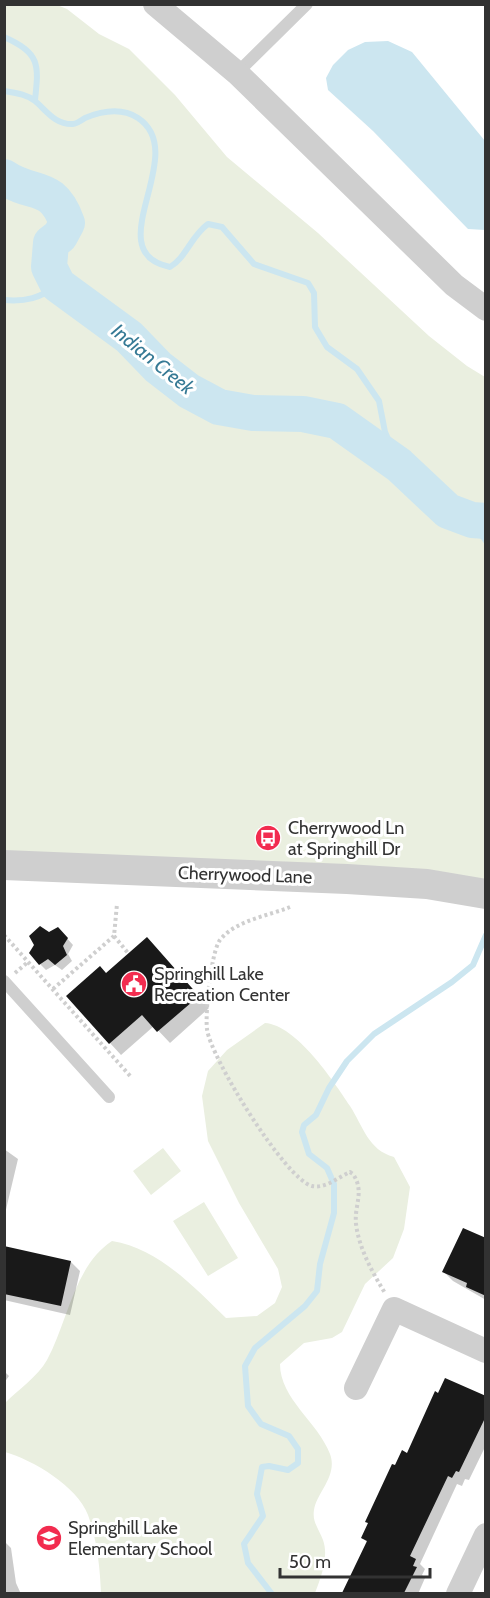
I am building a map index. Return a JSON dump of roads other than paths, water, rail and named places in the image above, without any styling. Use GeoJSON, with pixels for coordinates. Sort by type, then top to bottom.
{"type":"FeatureCollection","features":[{"type":"Feature","properties":{"kind":"street"},"geometry":{"type":"LineString","coordinates":[[155,4],[237,73],[454,285],[486,309]]}},
{"type":"Feature","properties":{"kind":"street","name":"Cherrywood Lane"},"geometry":{"type":"LineString","coordinates":[[4,865],[391,881],[427,884],[486,894]]}},
{"type":"Feature","properties":{"kind":"street"},"geometry":{"type":"LineString","coordinates":[[356,1388],[394,1309],[486,1351]]}},
{"type":"Feature","properties":{"kind":"street"},"geometry":{"type":"LineString","coordinates":[[458,1593],[486,1535]]}},
{"type":"Feature","properties":{"kind":"lane"},"geometry":{"type":"LineString","coordinates":[[237,73],[307,4]]}},
{"type":"Feature","properties":{"kind":"lane"},"geometry":{"type":"LineString","coordinates":[[4,981],[110,1097]]}},
{"type":"Feature","properties":{"kind":"water"},"geometry":{"type":"Polygon","coordinates":[[[388,41],[412,52],[485,141],[485,230],[468,229],[373,131],[328,90],[326,78],[333,65],[348,50],[365,42],[388,41]]]}},
{"type":"Feature","properties":{"kind":"waterway"},"geometry":{"type":"LineString","coordinates":[[4,37],[25,49],[35,61],[37,77],[35,100]]}},
{"type":"Feature","properties":{"kind":"waterway"},"geometry":{"type":"LineString","coordinates":[[4,91],[32,99],[56,120],[67,124],[74,124],[85,118],[112,111],[125,112],[138,118],[152,134],[155,154],[142,223],[141,242],[150,258],[170,267],[176,263],[208,224],[222,227],[254,264],[308,283],[314,293],[315,327],[327,347],[357,369],[379,401],[385,432],[399,465]]}},
{"type":"Feature","properties":{"kind":"waterway","name":"Indian Creek"},"geometry":{"type":"LineString","coordinates":[[4,177],[48,195],[61,210],[67,223],[60,236],[51,243],[49,267],[58,285],[129,337],[158,367],[189,391],[219,407],[253,413],[303,414],[337,421],[399,465],[448,511],[472,520],[486,521]]}},
{"type":"Feature","properties":{"kind":"waterway"},"geometry":{"type":"LineString","coordinates":[[4,195],[25,185]]}},
{"type":"Feature","properties":{"kind":"waterway"},"geometry":{"type":"LineString","coordinates":[[4,300],[32,298],[58,285]]}},
{"type":"Feature","properties":{"kind":"waterway"},"geometry":{"type":"LineString","coordinates":[[472,520],[486,541]]}},
{"type":"Feature","properties":{"kind":"waterway"},"geometry":{"type":"LineString","coordinates":[[272,1594],[248,1563],[244,1544],[263,1516],[257,1494],[262,1467],[288,1470],[298,1463],[298,1449],[289,1436],[261,1424],[248,1406],[245,1366],[255,1348],[305,1306],[317,1291],[320,1264],[334,1213],[334,1184],[327,1168],[309,1154],[302,1132],[304,1125],[316,1115],[329,1088],[347,1061],[374,1034],[452,982],[473,965],[486,935]]}},
{"type":"Feature","properties":{"kind":"place","name":"Cherrywood Ln at Springhill Dr"},"geometry":{"type":"Point","coordinates":[268,838]}},
{"type":"Feature","properties":{"kind":"place","name":"Springhill Lake Recreation Center"},"geometry":{"type":"Point","coordinates":[134,984]}},
{"type":"Feature","properties":{"kind":"place","name":"Springhill Lake Elementary School"},"geometry":{"type":"Point","coordinates":[49,1538]}}]}
